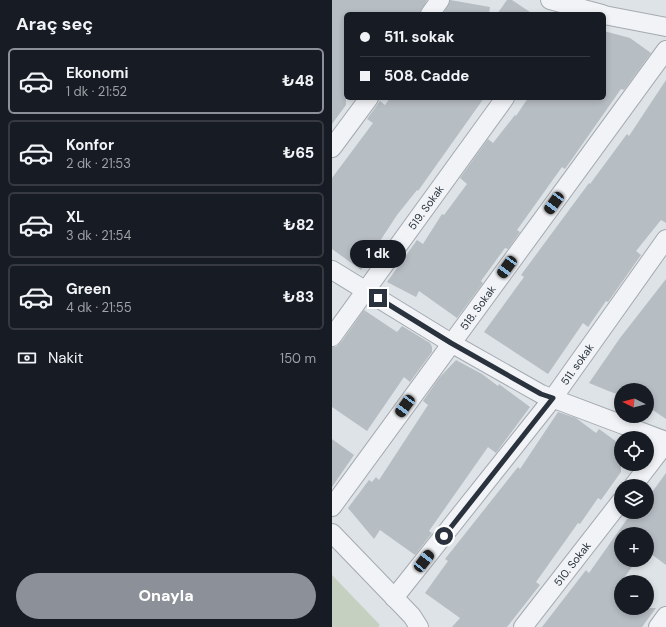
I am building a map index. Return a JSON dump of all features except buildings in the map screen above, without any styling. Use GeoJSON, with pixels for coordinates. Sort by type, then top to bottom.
{"type":"FeatureCollection","features":[{"type":"Feature","properties":{"kind":"street"},"geometry":{"type":"LineString","coordinates":[[431,12],[440,0]]}},
{"type":"Feature","properties":{"kind":"street"},"geometry":{"type":"LineString","coordinates":[[550,0],[571,7],[594,12]]}},
{"type":"Feature","properties":{"kind":"street"},"geometry":{"type":"LineString","coordinates":[[606,15],[666,27]]}},
{"type":"Feature","properties":{"kind":"street","name":"518. Sokak"},"geometry":{"type":"LineString","coordinates":[[332,507],[666,50]]}},
{"type":"Feature","properties":{"kind":"street"},"geometry":{"type":"LineString","coordinates":[[332,148],[368,100]]}},
{"type":"Feature","properties":{"kind":"street","name":"519. Sokak"},"geometry":{"type":"LineString","coordinates":[[332,337],[504,100]]}},
{"type":"Feature","properties":{"kind":"street","name":"511. sokak"},"geometry":{"type":"LineString","coordinates":[[394,598],[553,398],[666,239]]}},
{"type":"Feature","properties":{"kind":"street"},"geometry":{"type":"LineString","coordinates":[[332,270],[451,343],[541,394],[666,442],[638,479]]}},
{"type":"Feature","properties":{"kind":"street","name":"510. Sokak"},"geometry":{"type":"LineString","coordinates":[[523,627],[614,510]]}},
{"type":"Feature","properties":{"kind":"street"},"geometry":{"type":"LineString","coordinates":[[332,533],[394,598],[419,627]]}},
{"type":"Feature","properties":{"kind":"street"},"geometry":{"type":"LineString","coordinates":[[658,627],[666,616]]}},
{"type":"Feature","properties":{"kind":"green space"},"geometry":{"type":"Polygon","coordinates":[[[332,575],[380,625],[378,627],[332,627],[332,575]]]}},
{"type":"Feature","properties":{"kind":"route"},"geometry":{"type":"LineString","coordinates":[[378,298],[451,343],[541,394],[553,398],[444,536]]}}]}
